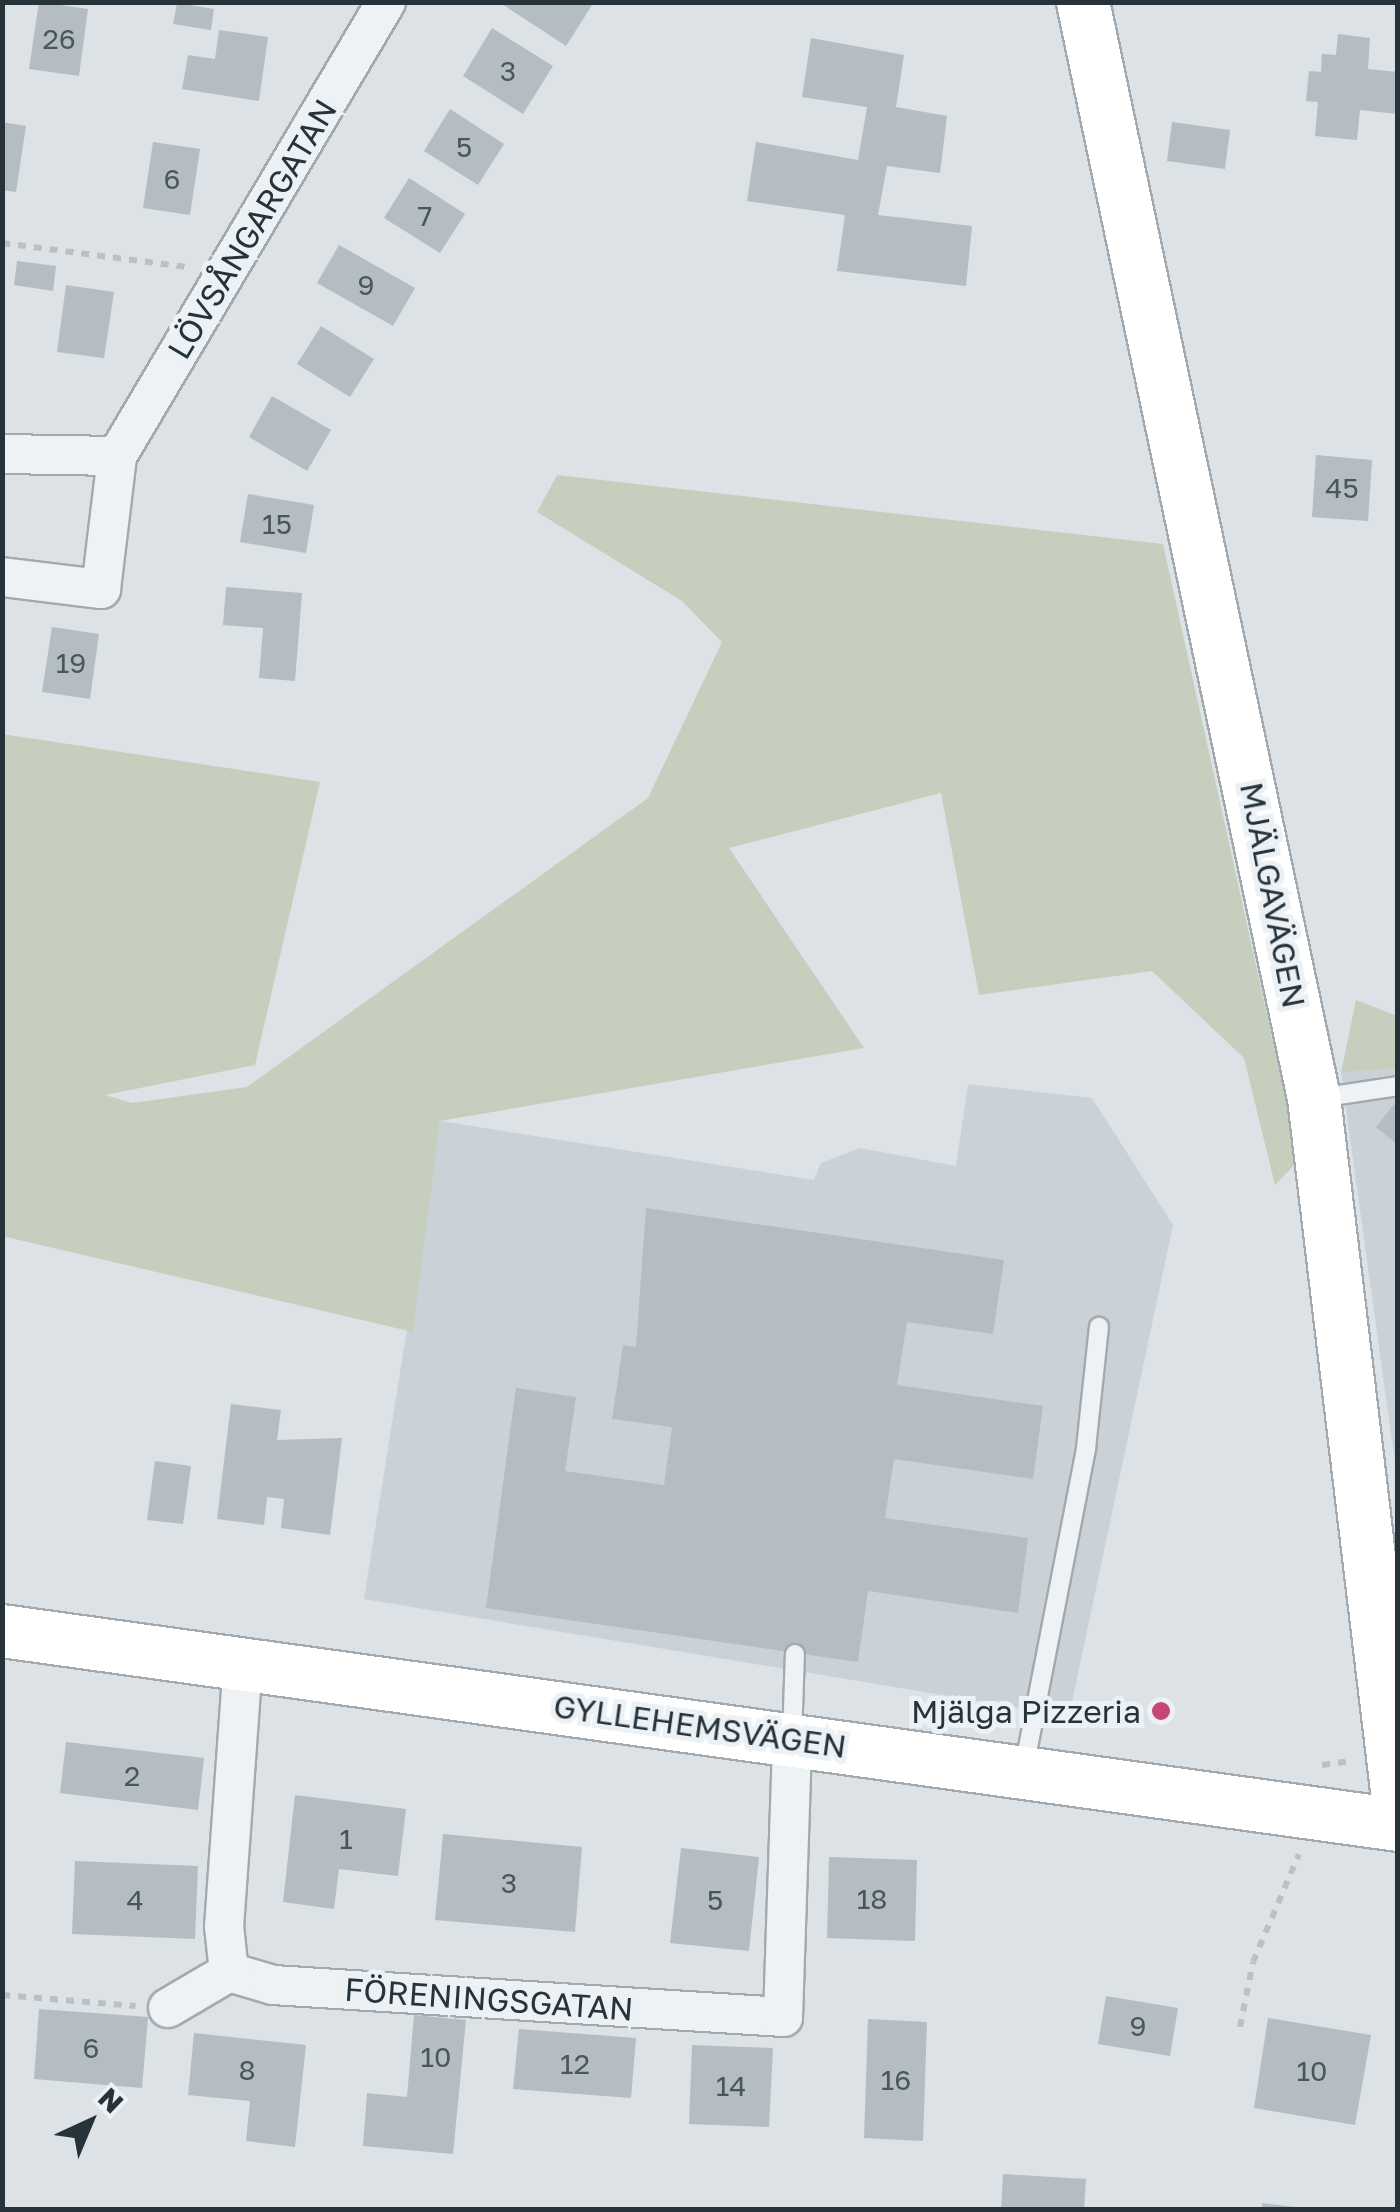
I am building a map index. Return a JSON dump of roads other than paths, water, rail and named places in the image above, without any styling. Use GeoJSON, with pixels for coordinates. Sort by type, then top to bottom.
{"type":"FeatureCollection","features":[{"type":"Feature","properties":{"kind":"street","name":"LÖVSÅNGARGATAN"},"geometry":{"type":"LineString","coordinates":[[2,577],[101,589],[117,456],[386,2]]}},
{"type":"Feature","properties":{"kind":"street","name":"MJÄLGAVÄGEN"},"geometry":{"type":"LineString","coordinates":[[1083,2],[1314,1098],[1378,1520],[1398,1798]]}},
{"type":"Feature","properties":{"kind":"street"},"geometry":{"type":"LineString","coordinates":[[2,454],[117,456]]}},
{"type":"Feature","properties":{"kind":"street","name":"GYLLEHEMSVÄGEN"},"geometry":{"type":"LineString","coordinates":[[2,1631],[792,1739],[1315,1819],[1398,1825]]}},
{"type":"Feature","properties":{"kind":"street"},"geometry":{"type":"LineString","coordinates":[[168,2008],[230,1972],[224,1926],[243,1662]]}},
{"type":"Feature","properties":{"kind":"street","name":"FÖRENINGSGATAN"},"geometry":{"type":"LineString","coordinates":[[230,1972],[272,1985],[783,2017],[792,1739]]}},
{"type":"Feature","properties":{"kind":"lane"},"geometry":{"type":"LineString","coordinates":[[1314,1098],[1398,1086]]}},
{"type":"Feature","properties":{"kind":"lane"},"geometry":{"type":"LineString","coordinates":[[1023,1773],[1086,1448],[1099,1327]]}},
{"type":"Feature","properties":{"kind":"lane"},"geometry":{"type":"LineString","coordinates":[[792,1739],[795,1654]]}},
{"type":"Feature","properties":{"kind":"place","name":"Mjälga Pizzeria"},"geometry":{"type":"Point","coordinates":[1161,1711]}}]}
